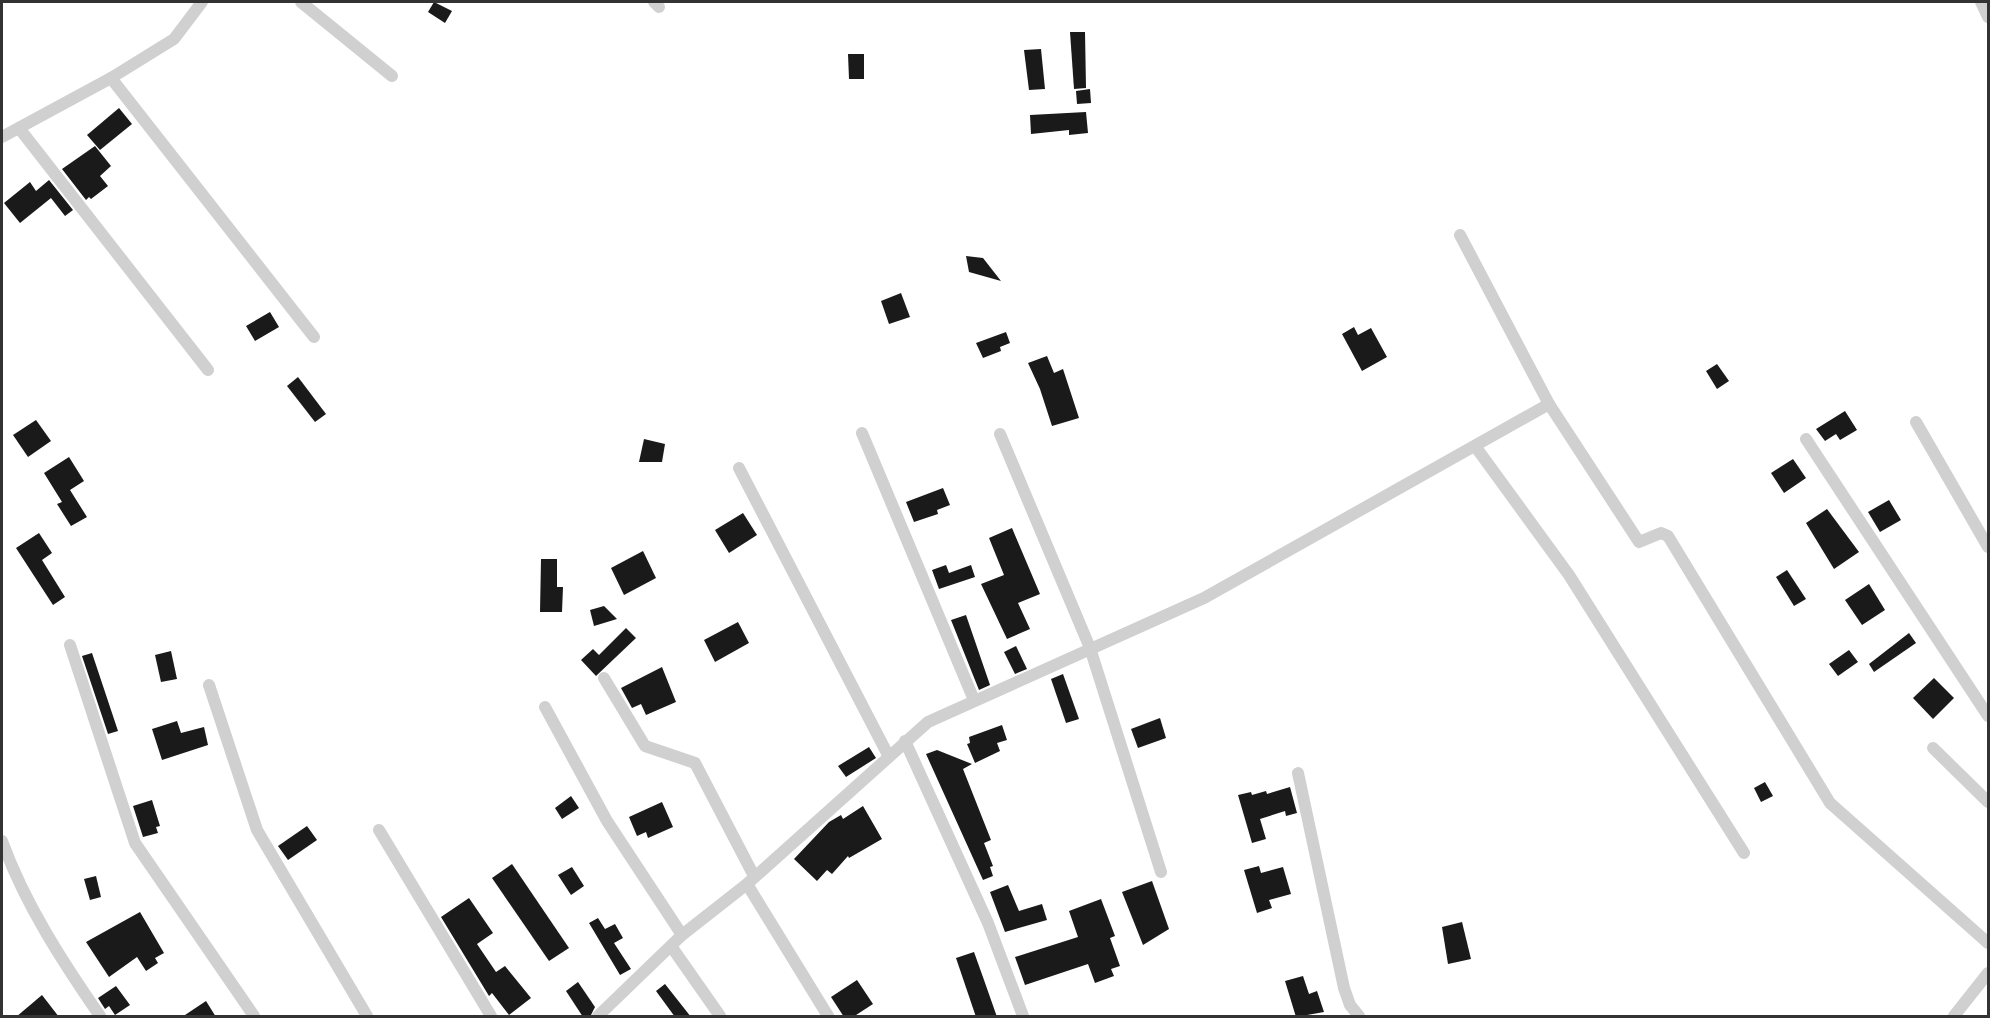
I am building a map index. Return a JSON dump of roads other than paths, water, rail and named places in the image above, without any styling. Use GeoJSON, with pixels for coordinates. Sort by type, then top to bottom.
{"type":"FeatureCollection","features":[{"type":"Feature","properties":{"kind":"street"},"geometry":{"type":"LineString","coordinates":[[2,137],[111,78],[174,39],[202,2]]}},
{"type":"Feature","properties":{"kind":"street"},"geometry":{"type":"LineString","coordinates":[[301,2],[392,76]]}},
{"type":"Feature","properties":{"kind":"street"},"geometry":{"type":"LineString","coordinates":[[1981,2],[1989,17]]}},
{"type":"Feature","properties":{"kind":"street"},"geometry":{"type":"LineString","coordinates":[[111,78],[314,337]]}},
{"type":"Feature","properties":{"kind":"street"},"geometry":{"type":"LineString","coordinates":[[19,128],[208,370]]}},
{"type":"Feature","properties":{"kind":"street"},"geometry":{"type":"LineString","coordinates":[[1460,235],[1549,404],[1638,542],[1661,533],[1668,536],[1830,803],[1989,943]]}},
{"type":"Feature","properties":{"kind":"street"},"geometry":{"type":"LineString","coordinates":[[598,1017],[682,935],[750,880],[888,755],[928,722],[1204,598],[1549,404]]}},
{"type":"Feature","properties":{"kind":"street"},"geometry":{"type":"LineString","coordinates":[[1916,422],[1989,547]]}},
{"type":"Feature","properties":{"kind":"street"},"geometry":{"type":"LineString","coordinates":[[862,433],[974,700]]}},
{"type":"Feature","properties":{"kind":"street"},"geometry":{"type":"LineString","coordinates":[[1000,434],[1090,648],[1161,873]]}},
{"type":"Feature","properties":{"kind":"street"},"geometry":{"type":"LineString","coordinates":[[1806,439],[1989,716]]}},
{"type":"Feature","properties":{"kind":"street"},"geometry":{"type":"LineString","coordinates":[[1476,446],[1569,575],[1744,853]]}},
{"type":"Feature","properties":{"kind":"street"},"geometry":{"type":"LineString","coordinates":[[739,468],[888,755]]}},
{"type":"Feature","properties":{"kind":"street"},"geometry":{"type":"LineString","coordinates":[[70,645],[135,843],[254,1017]]}},
{"type":"Feature","properties":{"kind":"street"},"geometry":{"type":"LineString","coordinates":[[604,678],[645,746],[695,763],[750,880],[828,1017]]}},
{"type":"Feature","properties":{"kind":"street"},"geometry":{"type":"LineString","coordinates":[[209,685],[257,830],[366,1017]]}},
{"type":"Feature","properties":{"kind":"street"},"geometry":{"type":"LineString","coordinates":[[545,707],[607,821],[682,935]]}},
{"type":"Feature","properties":{"kind":"street"},"geometry":{"type":"LineString","coordinates":[[905,741],[988,923],[1023,1017]]}},
{"type":"Feature","properties":{"kind":"street"},"geometry":{"type":"LineString","coordinates":[[1933,748],[1989,802]]}},
{"type":"Feature","properties":{"kind":"street"},"geometry":{"type":"LineString","coordinates":[[1298,773],[1344,988],[1350,1005],[1359,1017]]}},
{"type":"Feature","properties":{"kind":"street"},"geometry":{"type":"LineString","coordinates":[[379,830],[491,1017]]}},
{"type":"Feature","properties":{"kind":"street"},"geometry":{"type":"LineString","coordinates":[[2,841],[24,893],[61,959],[100,1017]]}},
{"type":"Feature","properties":{"kind":"street"},"geometry":{"type":"LineString","coordinates":[[671,946],[720,1017]]}},
{"type":"Feature","properties":{"kind":"street"},"geometry":{"type":"LineString","coordinates":[[1954,1017],[1989,972]]}}]}
